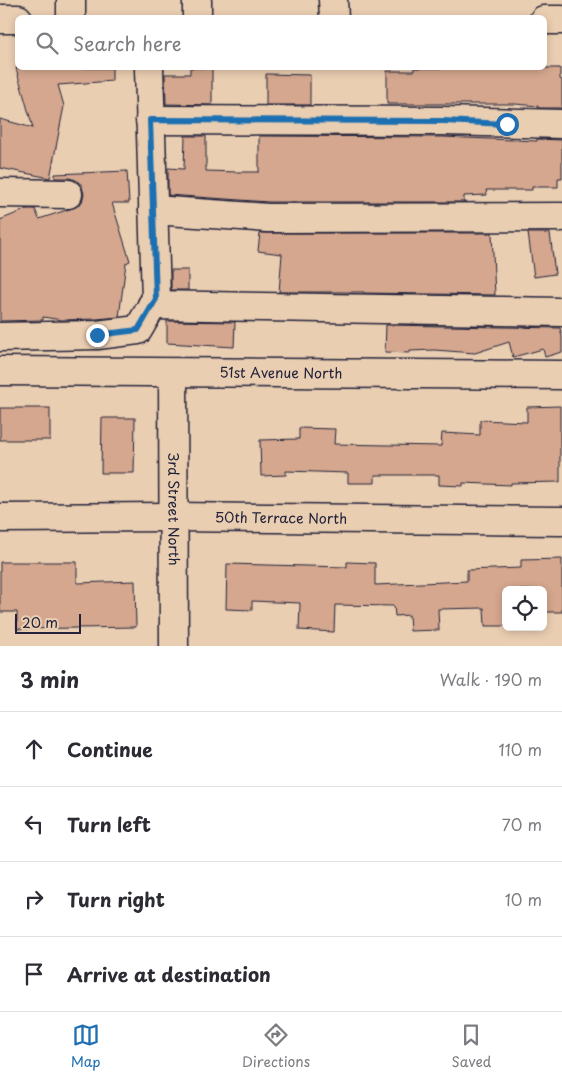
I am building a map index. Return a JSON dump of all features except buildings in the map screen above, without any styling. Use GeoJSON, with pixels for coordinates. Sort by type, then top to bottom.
{"type":"FeatureCollection","features":[{"type":"Feature","properties":{"kind":"street"},"geometry":{"type":"LineString","coordinates":[[71,0],[71,15]]}},
{"type":"Feature","properties":{"kind":"street"},"geometry":{"type":"LineString","coordinates":[[197,0],[197,15]]}},
{"type":"Feature","properties":{"kind":"street"},"geometry":{"type":"LineString","coordinates":[[333,0],[334,15]]}},
{"type":"Feature","properties":{"kind":"street"},"geometry":{"type":"LineString","coordinates":[[0,19],[15,19]]}},
{"type":"Feature","properties":{"kind":"street"},"geometry":{"type":"LineString","coordinates":[[547,20],[562,20]]}},
{"type":"Feature","properties":{"kind":"street"},"geometry":{"type":"LineString","coordinates":[[0,336],[97,335],[138,330],[156,299],[149,70]]}},
{"type":"Feature","properties":{"kind":"street"},"geometry":{"type":"LineString","coordinates":[[150,120],[433,121],[562,124]]}},
{"type":"Feature","properties":{"kind":"street"},"geometry":{"type":"LineString","coordinates":[[0,193],[68,194]]}},
{"type":"Feature","properties":{"kind":"street"},"geometry":{"type":"LineString","coordinates":[[153,210],[268,218],[562,217]]}},
{"type":"Feature","properties":{"kind":"street"},"geometry":{"type":"LineString","coordinates":[[152,305],[562,312]]}},
{"type":"Feature","properties":{"kind":"street","name":"51st Avenue North"},"geometry":{"type":"LineString","coordinates":[[0,371],[562,375]]}},
{"type":"Feature","properties":{"kind":"street","name":"3rd Street North"},"geometry":{"type":"LineString","coordinates":[[173,373],[174,646]]}},
{"type":"Feature","properties":{"kind":"street","name":"50th Terrace North"},"geometry":{"type":"LineString","coordinates":[[0,518],[174,517],[562,521]]}},
{"type":"Feature","properties":{"kind":"route"},"geometry":{"type":"LineString","coordinates":[[97,335],[138,330],[156,299],[150,120],[443,121],[507,124]]}}]}
